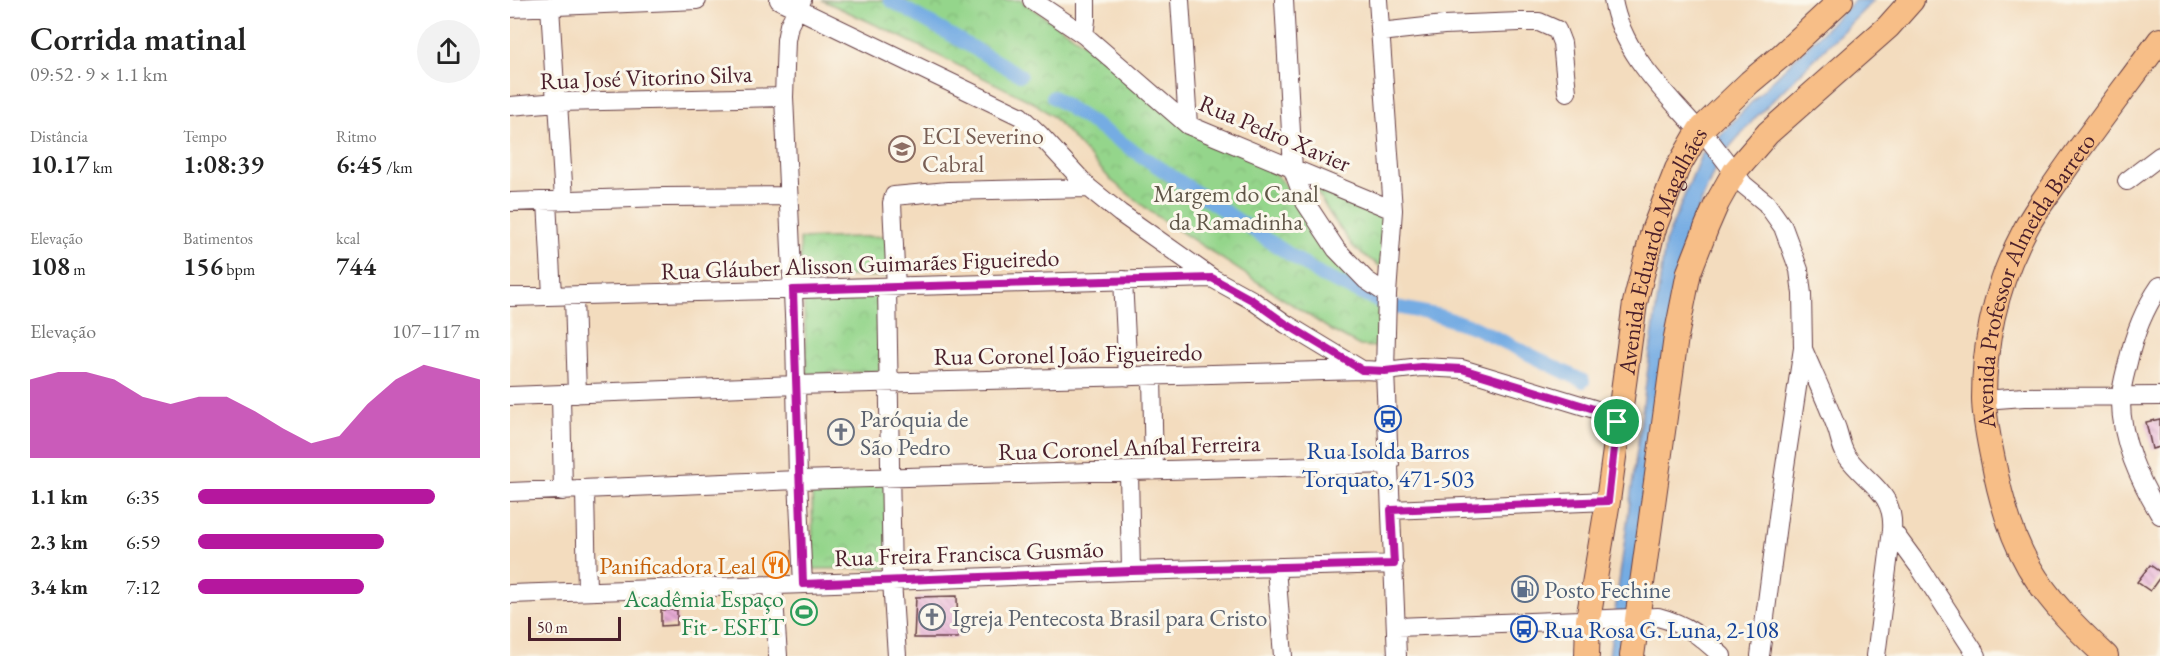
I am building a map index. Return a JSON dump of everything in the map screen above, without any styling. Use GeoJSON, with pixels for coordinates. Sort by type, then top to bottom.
{"type":"FeatureCollection","features":[{"type":"Feature","properties":{"kind":"main road","name":"Avenida Eduardo Magalhães"},"geometry":{"type":"LineString","coordinates":[[1587,656],[1594,620],[1617,422],[1635,303],[1648,249],[1677,170],[1703,135],[1750,81],[1781,56],[1841,0]]}},
{"type":"Feature","properties":{"kind":"main road","name":"Avenida Eduardo Magalhães"},"geometry":{"type":"LineString","coordinates":[[1632,656],[1634,618],[1684,295],[1689,272],[1707,226],[1735,171],[1768,133],[1888,27],[1912,0]]}},
{"type":"Feature","properties":{"kind":"main road","name":"Avenida Professor Almeida Barreto"},"geometry":{"type":"LineString","coordinates":[[2106,656],[2071,623],[2047,595],[2018,546],[1996,477],[1984,400],[1988,340],[2000,289],[2014,250],[2038,205],[2160,40]]}},
{"type":"Feature","properties":{"kind":"street"},"geometry":{"type":"LineString","coordinates":[[510,8],[697,0]]}},
{"type":"Feature","properties":{"kind":"street"},"geometry":{"type":"LineString","coordinates":[[779,0],[800,4],[1020,116],[1089,188],[1120,213],[1212,278],[1252,300],[1286,324],[1362,370]]}},
{"type":"Feature","properties":{"kind":"street","name":"Rua Pedro Xavier"},"geometry":{"type":"LineString","coordinates":[[1032,0],[1084,35],[1188,125],[1393,210]]}},
{"type":"Feature","properties":{"kind":"street"},"geometry":{"type":"LineString","coordinates":[[1084,35],[1086,0]]}},
{"type":"Feature","properties":{"kind":"street"},"geometry":{"type":"LineString","coordinates":[[1180,0],[1188,125]]}},
{"type":"Feature","properties":{"kind":"street"},"geometry":{"type":"LineString","coordinates":[[1284,0],[1293,170],[1305,202],[1336,249],[1366,280],[1387,294]]}},
{"type":"Feature","properties":{"kind":"street"},"geometry":{"type":"LineString","coordinates":[[1378,0],[1393,210],[1387,294],[1385,371],[1397,656]]}},
{"type":"Feature","properties":{"kind":"street"},"geometry":{"type":"LineString","coordinates":[[1613,0],[1619,27],[1633,54],[1735,171],[1744,185],[1766,203],[1783,227],[1792,247],[1798,270],[1802,294],[1803,348],[1760,656]]}},
{"type":"Feature","properties":{"kind":"street"},"geometry":{"type":"LineString","coordinates":[[800,4],[789,25],[786,40],[784,97],[803,584]]}},
{"type":"Feature","properties":{"kind":"street"},"geometry":{"type":"LineString","coordinates":[[550,6],[557,103],[552,295]]}},
{"type":"Feature","properties":{"kind":"street"},"geometry":{"type":"LineString","coordinates":[[1380,32],[1444,25],[1539,22],[1557,30],[1560,36],[1567,92]]}},
{"type":"Feature","properties":{"kind":"street","name":"Rua José Vitorino Silva"},"geometry":{"type":"LineString","coordinates":[[510,106],[784,97]]}},
{"type":"Feature","properties":{"kind":"street"},"geometry":{"type":"LineString","coordinates":[[2127,181],[2160,156]]}},
{"type":"Feature","properties":{"kind":"street"},"geometry":{"type":"LineString","coordinates":[[897,656],[892,581],[890,383],[892,203],[894,196],[948,191],[1089,188]]}},
{"type":"Feature","properties":{"kind":"street"},"geometry":{"type":"LineString","coordinates":[[510,202],[789,196]]}},
{"type":"Feature","properties":{"kind":"street","name":"Rua Gláuber Alisson Guimarães Figueiredo"},"geometry":{"type":"LineString","coordinates":[[510,297],[1212,278]]}},
{"type":"Feature","properties":{"kind":"street"},"geometry":{"type":"LineString","coordinates":[[1123,280],[1128,376]]}},
{"type":"Feature","properties":{"kind":"street"},"geometry":{"type":"LineString","coordinates":[[2160,286],[2150,300],[2131,348],[2121,398],[2127,442],[2136,468],[2160,515]]}},
{"type":"Feature","properties":{"kind":"street"},"geometry":{"type":"LineString","coordinates":[[563,491],[574,297]]}},
{"type":"Feature","properties":{"kind":"street"},"geometry":{"type":"LineString","coordinates":[[1803,348],[1842,447],[1859,471],[1887,500],[1892,510],[1892,530],[1876,656]]}},
{"type":"Feature","properties":{"kind":"street","name":"Rua Coronel João Figueiredo"},"geometry":{"type":"LineString","coordinates":[[510,396],[796,385],[1385,371],[1421,367],[1462,369],[1594,409],[1617,422]]}},
{"type":"Feature","properties":{"kind":"street"},"geometry":{"type":"LineString","coordinates":[[1152,376],[1154,471]]}},
{"type":"Feature","properties":{"kind":"street"},"geometry":{"type":"LineString","coordinates":[[1984,400],[2024,397],[2160,396]]}},
{"type":"Feature","properties":{"kind":"street","name":"Rua Coronel Aníbal Ferreira"},"geometry":{"type":"LineString","coordinates":[[510,492],[798,480],[1390,464]]}},
{"type":"Feature","properties":{"kind":"street"},"geometry":{"type":"LineString","coordinates":[[1129,472],[1131,571]]}},
{"type":"Feature","properties":{"kind":"street"},"geometry":{"type":"LineString","coordinates":[[585,490],[587,591]]}},
{"type":"Feature","properties":{"kind":"street"},"geometry":{"type":"LineString","coordinates":[[1391,510],[1608,501]]}},
{"type":"Feature","properties":{"kind":"street"},"geometry":{"type":"LineString","coordinates":[[1892,530],[1920,568],[1977,656]]}},
{"type":"Feature","properties":{"kind":"street","name":"Rua Freira Francisca Gusmão"},"geometry":{"type":"LineString","coordinates":[[510,594],[1131,571],[1394,564]]}},
{"type":"Feature","properties":{"kind":"street"},"geometry":{"type":"LineString","coordinates":[[1276,568],[1283,656]]}},
{"type":"Feature","properties":{"kind":"street"},"geometry":{"type":"LineString","coordinates":[[773,585],[777,656]]}},
{"type":"Feature","properties":{"kind":"street"},"geometry":{"type":"LineString","coordinates":[[1397,627],[1658,617],[1674,621],[1693,631],[1722,656]]}},
{"type":"Feature","properties":{"kind":"green space","name":"Margem do Canal da Ramadinha"},"geometry":{"type":"Polygon","coordinates":[[[822,0],[1020,0],[1269,168],[1282,181],[1315,228],[1379,290],[1379,347],[1360,346],[1334,332],[1152,213],[1111,180],[1053,117],[1036,104],[822,0]]]}},
{"type":"Feature","properties":{"kind":"green space"},"geometry":{"type":"Polygon","coordinates":[[[1309,178],[1386,208],[1381,267],[1354,248],[1330,214],[1309,178]]]}},
{"type":"Feature","properties":{"kind":"green space"},"geometry":{"type":"Polygon","coordinates":[[[889,236],[889,277],[801,275],[800,239],[889,236]]]}},
{"type":"Feature","properties":{"kind":"green space"},"geometry":{"type":"Polygon","coordinates":[[[882,286],[880,371],[807,374],[803,289],[882,286]]]}},
{"type":"Feature","properties":{"kind":"green space"},"geometry":{"type":"Polygon","coordinates":[[[886,480],[889,568],[813,569],[812,482],[886,480]]]}},
{"type":"Feature","properties":{"kind":"water"},"geometry":{"type":"Polygon","coordinates":[[[1855,0],[1874,0],[1755,118],[1719,159],[1683,246],[1623,656],[1609,656],[1665,243],[1701,155],[1855,0]]]}},
{"type":"Feature","properties":{"kind":"building"},"geometry":{"type":"Polygon","coordinates":[[[2160,419],[2160,447],[2152,449],[2146,422],[2160,419]]]}},
{"type":"Feature","properties":{"kind":"building"},"geometry":{"type":"Polygon","coordinates":[[[2150,565],[2160,572],[2160,577],[2150,591],[2137,582],[2150,565]]]}},
{"type":"Feature","properties":{"kind":"building"},"geometry":{"type":"Polygon","coordinates":[[[957,596],[958,638],[914,638],[916,597],[957,596]]]}},
{"type":"Feature","properties":{"kind":"building"},"geometry":{"type":"Polygon","coordinates":[[[661,610],[677,610],[677,625],[661,626],[661,610]]]}},
{"type":"Feature","properties":{"kind":"waterway"},"geometry":{"type":"LineString","coordinates":[[890,0],[1020,75]]}},
{"type":"Feature","properties":{"kind":"waterway"},"geometry":{"type":"LineString","coordinates":[[1053,97],[1322,276],[1387,305],[1436,315],[1474,327],[1583,381]]}},
{"type":"Feature","properties":{"kind":"place","name":"ECI Severino Cabral"},"geometry":{"type":"Point","coordinates":[902,149]}},
{"type":"Feature","properties":{"kind":"place","name":"Rua Isolda Barros Torquato, 471-503"},"geometry":{"type":"Point","coordinates":[1388,419]}},
{"type":"Feature","properties":{"kind":"place","name":"Paróquia de São Pedro"},"geometry":{"type":"Point","coordinates":[841,432]}},
{"type":"Feature","properties":{"kind":"place","name":"Panificadora Leal"},"geometry":{"type":"Point","coordinates":[776,565]}},
{"type":"Feature","properties":{"kind":"place","name":"Posto Fechine"},"geometry":{"type":"Point","coordinates":[1525,589]}},
{"type":"Feature","properties":{"kind":"place","name":"Acadêmia Espaço Fit - ESFIT"},"geometry":{"type":"Point","coordinates":[804,612]}},
{"type":"Feature","properties":{"kind":"place","name":"Igreja Pentecosta Brasil para Cristo"},"geometry":{"type":"Point","coordinates":[932,617]}},
{"type":"Feature","properties":{"kind":"place","name":"Rua Rosa G. Luna, 2-108"},"geometry":{"type":"Point","coordinates":[1524,629]}},
{"type":"Feature","properties":{"kind":"route"},"geometry":{"type":"LineString","coordinates":[[1212,278],[1252,300],[1286,324],[1362,370],[1385,371],[1421,367],[1462,369],[1594,409],[1617,422],[1608,501],[1391,510],[1394,564],[1210,568],[803,584],[793,290],[1212,278]]}}]}
